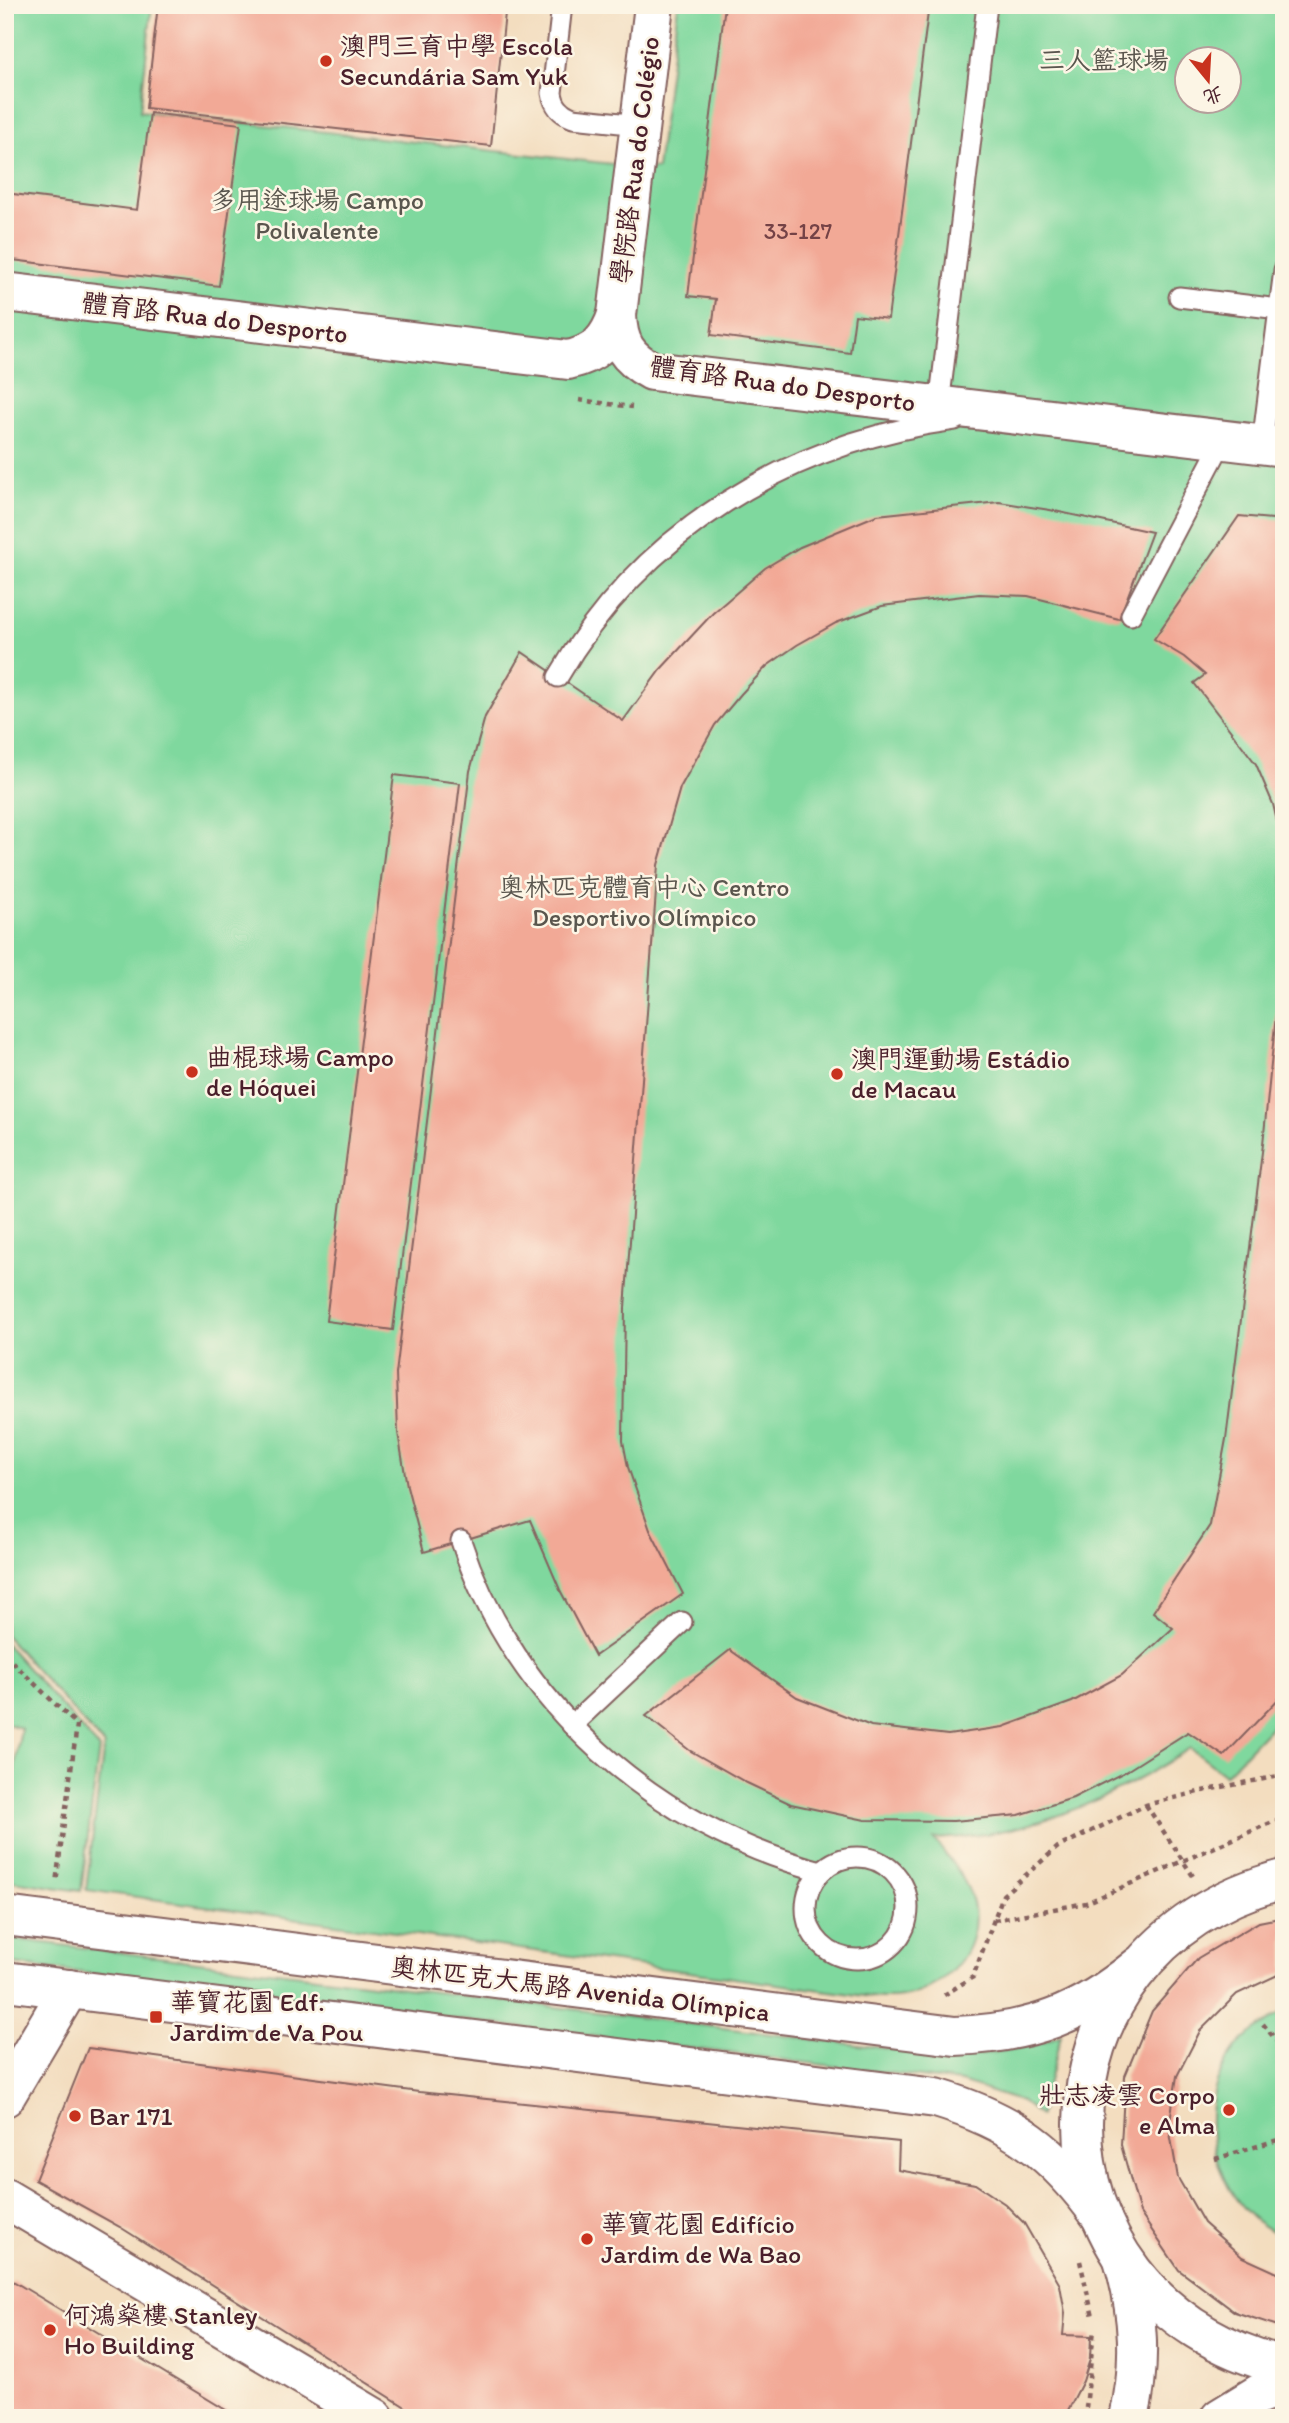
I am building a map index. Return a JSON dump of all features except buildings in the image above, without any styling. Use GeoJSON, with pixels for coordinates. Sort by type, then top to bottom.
{"type":"FeatureCollection","features":[{"type":"Feature","properties":{"kind":"main road","name":"學院路 Rua do Colégio"},"geometry":{"type":"LineString","coordinates":[[617,316],[654,5]]}},
{"type":"Feature","properties":{"kind":"main road","name":"體育路 Rua do Desporto"},"geometry":{"type":"LineString","coordinates":[[5,292],[568,360],[585,356],[600,346],[611,333],[617,316]]}},
{"type":"Feature","properties":{"kind":"main road","name":"體育路 Rua do Desporto"},"geometry":{"type":"LineString","coordinates":[[617,316],[617,335],[624,350],[636,363],[652,371],[1273,446]]}},
{"type":"Feature","properties":{"kind":"main road"},"geometry":{"type":"LineString","coordinates":[[1129,2418],[1138,2379],[1139,2339],[1135,2299],[1123,2259],[1092,2192],[1084,2153],[1083,2111],[1088,2069],[1101,2029],[1120,1992],[1139,1966],[1176,1929],[1211,1905],[1267,1884],[1284,1872]]}},
{"type":"Feature","properties":{"kind":"main road","name":"奧林匹克大馬路 Avenida Olímpica"},"geometry":{"type":"LineString","coordinates":[[5,1916],[955,2036],[995,2034],[1035,2026],[1060,2017],[1108,1992],[1139,1966]]}},
{"type":"Feature","properties":{"kind":"main road"},"geometry":{"type":"LineString","coordinates":[[5,1981],[936,2098],[976,2110],[1014,2128],[1048,2153],[1077,2183],[1102,2218]]}},
{"type":"Feature","properties":{"kind":"main road"},"geometry":{"type":"LineString","coordinates":[[5,2097],[69,1989]]}},
{"type":"Feature","properties":{"kind":"main road"},"geometry":{"type":"LineString","coordinates":[[5,2199],[375,2418]]}},
{"type":"Feature","properties":{"kind":"main road"},"geometry":{"type":"LineString","coordinates":[[1123,2259],[1152,2295],[1182,2322],[1216,2343],[1253,2359],[1284,2366]]}},
{"type":"Feature","properties":{"kind":"main road"},"geometry":{"type":"LineString","coordinates":[[1220,2418],[1259,2394],[1284,2385]]}},
{"type":"Feature","properties":{"kind":"lane"},"geometry":{"type":"LineString","coordinates":[[562,5],[554,102],[573,118],[639,125]]}},
{"type":"Feature","properties":{"kind":"lane"},"geometry":{"type":"LineString","coordinates":[[939,406],[987,5]]}},
{"type":"Feature","properties":{"kind":"lane"},"geometry":{"type":"LineString","coordinates":[[1273,446],[1279,309],[1284,270]]}},
{"type":"Feature","properties":{"kind":"lane"},"geometry":{"type":"LineString","coordinates":[[1179,297],[1279,309]]}},
{"type":"Feature","properties":{"kind":"lane"},"geometry":{"type":"LineString","coordinates":[[558,677],[602,612],[652,558],[709,512],[762,479],[840,445],[911,427],[984,419],[1068,421]]}},
{"type":"Feature","properties":{"kind":"lane"},"geometry":{"type":"LineString","coordinates":[[1131,615],[1223,440]]}},
{"type":"Feature","properties":{"kind":"lane"},"geometry":{"type":"LineString","coordinates":[[461,1541],[479,1586],[508,1641],[532,1676],[572,1725],[634,1781],[686,1816],[752,1849],[821,1871]]}},
{"type":"Feature","properties":{"kind":"lane"},"geometry":{"type":"LineString","coordinates":[[572,1725],[682,1622]]}},
{"type":"Feature","properties":{"kind":"lane"},"geometry":{"type":"LineString","coordinates":[[862,1857],[878,1861],[899,1878],[906,1894],[907,1920],[900,1935],[889,1948],[874,1957],[850,1959],[834,1955],[815,1939],[805,1908],[811,1884],[821,1871],[836,1861],[862,1857]]}},
{"type":"Feature","properties":{"kind":"path"},"geometry":{"type":"LineString","coordinates":[[5,1655],[77,1724],[51,1922]]}},
{"type":"Feature","properties":{"kind":"path"},"geometry":{"type":"LineString","coordinates":[[932,2001],[973,1977],[1003,1895],[1058,1847],[1146,1805],[1284,1775]]}},
{"type":"Feature","properties":{"kind":"path"},"geometry":{"type":"LineString","coordinates":[[1146,1805],[1185,1860],[1195,1880]]}},
{"type":"Feature","properties":{"kind":"path"},"geometry":{"type":"LineString","coordinates":[[994,1920],[1086,1903],[1284,1818]]}},
{"type":"Feature","properties":{"kind":"path"},"geometry":{"type":"LineString","coordinates":[[1262,2024],[1284,2050]]}},
{"type":"Feature","properties":{"kind":"path"},"geometry":{"type":"LineString","coordinates":[[1215,2159],[1284,2138]]}},
{"type":"Feature","properties":{"kind":"path"},"geometry":{"type":"LineString","coordinates":[[1079,2257],[1095,2326],[1086,2418]]}},
{"type":"Feature","properties":{"kind":"green space","name":"奧林匹克體育中心 Centro Desportivo Olímpico"},"geometry":{"type":"Polygon","coordinates":[[[5,5],[152,5],[140,111],[657,169],[678,5],[1284,5],[1284,1713],[1225,1775],[1190,1748],[1131,1783],[1069,1812],[1003,1831],[934,1839],[962,1877],[970,1894],[975,1921],[972,1938],[965,1953],[943,1979],[928,1989],[894,1998],[878,1998],[86,1890],[104,1745],[5,1635],[5,5]]]}},
{"type":"Feature","properties":{"kind":"green space"},"geometry":{"type":"Polygon","coordinates":[[[5,1643],[99,1748],[81,1891],[5,1880],[5,1831],[21,1728],[5,1723],[5,1643]]]}},
{"type":"Feature","properties":{"kind":"green space"},"geometry":{"type":"Polygon","coordinates":[[[5,1938],[963,2058],[1034,2045],[1061,2035],[1040,2116],[1022,2102],[961,2082],[5,1963],[5,1938]]]}},
{"type":"Feature","properties":{"kind":"green space"},"geometry":{"type":"Polygon","coordinates":[[[1284,2012],[1284,2238],[1263,2226],[1236,2198],[1223,2177],[1211,2130],[1217,2081],[1228,2059],[1244,2039],[1284,2012]]]}},
{"type":"Feature","properties":{"kind":"place","name":"澳門三育中學 Escola Secundária Sam Yuk"},"geometry":{"type":"Point","coordinates":[326,61]}},
{"type":"Feature","properties":{"kind":"place","name":"曲棍球場 Campo de Hóquei"},"geometry":{"type":"Point","coordinates":[192,1072]}},
{"type":"Feature","properties":{"kind":"place","name":"澳門運動場 Estádio de Macau"},"geometry":{"type":"Point","coordinates":[837,1074]}},
{"type":"Feature","properties":{"kind":"place","name":"華寶花園 Edf. Jardim de Va Pou"},"geometry":{"type":"Point","coordinates":[156,2017]}},
{"type":"Feature","properties":{"kind":"place","name":"壯志凌雲 Corpo e Alma"},"geometry":{"type":"Point","coordinates":[1229,2110]}},
{"type":"Feature","properties":{"kind":"place","name":"Bar 171"},"geometry":{"type":"Point","coordinates":[75,2116]}},
{"type":"Feature","properties":{"kind":"place","name":"華寶花園 Edifício Jardim de Wa Bao"},"geometry":{"type":"Point","coordinates":[587,2239]}},
{"type":"Feature","properties":{"kind":"place","name":"何鴻燊樓 Stanley Ho Building"},"geometry":{"type":"Point","coordinates":[50,2330]}},
{"type":"Feature","properties":{"kind":"park label","name":"三人籃球場"},"geometry":{"type":"Point","coordinates":[1104,60]}},
{"type":"Feature","properties":{"kind":"park label","name":"多用途球場 Campo Polivalente"},"geometry":{"type":"Point","coordinates":[317,215]}}]}
